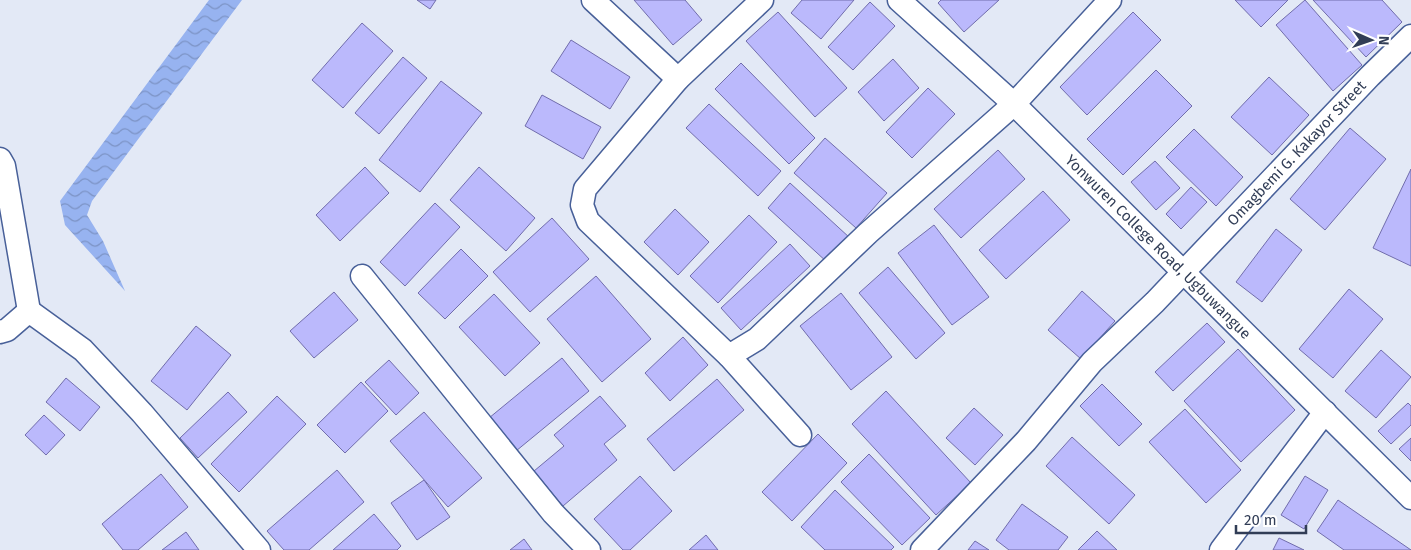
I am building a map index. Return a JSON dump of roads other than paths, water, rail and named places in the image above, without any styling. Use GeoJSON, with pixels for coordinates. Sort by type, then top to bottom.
{"type":"FeatureCollection","features":[{"type":"Feature","properties":{"kind":"street"},"geometry":{"type":"LineString","coordinates":[[593,0],[678,80]]}},
{"type":"Feature","properties":{"kind":"street"},"geometry":{"type":"LineString","coordinates":[[762,0],[678,80],[584,189],[582,204],[588,221],[729,356],[800,435]]}},
{"type":"Feature","properties":{"kind":"street","name":"Yonwuren College Road, Ugbuwangue"},"geometry":{"type":"LineString","coordinates":[[899,0],[1014,104],[1411,498]]}},
{"type":"Feature","properties":{"kind":"street"},"geometry":{"type":"LineString","coordinates":[[729,356],[757,339],[868,233],[1014,104],[1110,0]]}},
{"type":"Feature","properties":{"kind":"street","name":"Omagbemi G. Kakayor Street"},"geometry":{"type":"LineString","coordinates":[[922,550],[1026,441],[1092,362],[1156,302],[1411,36]]}},
{"type":"Feature","properties":{"kind":"street"},"geometry":{"type":"LineString","coordinates":[[0,159],[4,166],[29,310],[83,350],[142,413],[259,550]]}},
{"type":"Feature","properties":{"kind":"street"},"geometry":{"type":"LineString","coordinates":[[362,276],[553,513],[589,550]]}},
{"type":"Feature","properties":{"kind":"street"},"geometry":{"type":"LineString","coordinates":[[0,332],[7,330],[29,310]]}},
{"type":"Feature","properties":{"kind":"street"},"geometry":{"type":"LineString","coordinates":[[1221,550],[1324,412]]}},
{"type":"Feature","properties":{"kind":"water"},"geometry":{"type":"Polygon","coordinates":[[[209,0],[242,0],[92,201],[87,215],[103,241],[125,291],[65,225],[60,201],[209,0]]]}}]}
